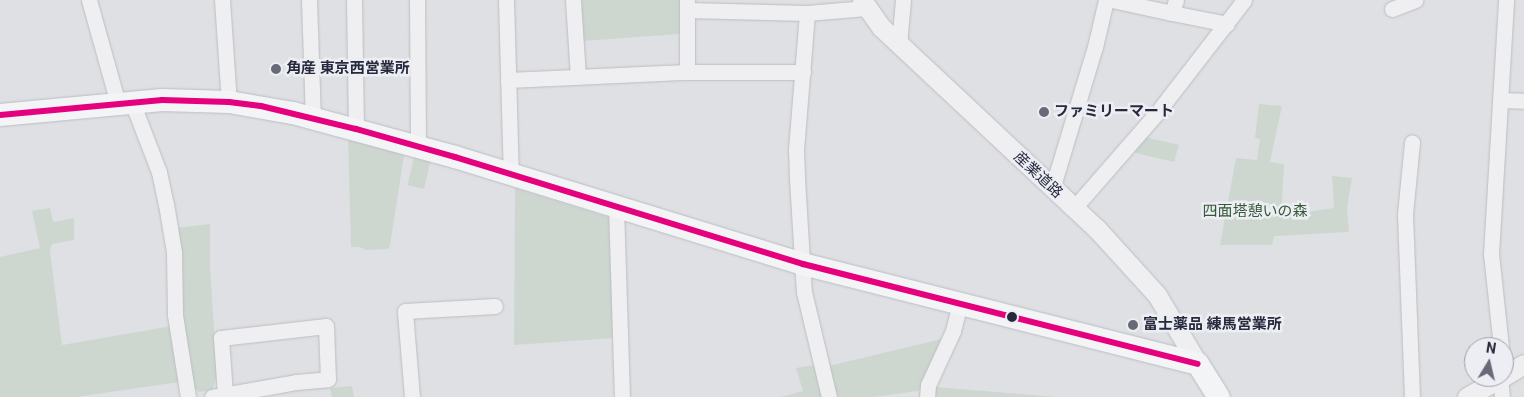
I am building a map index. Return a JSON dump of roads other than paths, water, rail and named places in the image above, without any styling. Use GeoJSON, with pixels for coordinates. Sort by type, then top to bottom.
{"type":"FeatureCollection","features":[{"type":"Feature","properties":{"kind":"main road"},"geometry":{"type":"LineString","coordinates":[[0,115],[162,100],[229,102],[261,106],[313,118],[418,146],[803,264],[1198,364],[1219,397]]}},
{"type":"Feature","properties":{"kind":"street"},"geometry":{"type":"LineString","coordinates":[[89,0],[125,103],[159,172],[174,252],[175,316],[188,397]]}},
{"type":"Feature","properties":{"kind":"street"},"geometry":{"type":"LineString","coordinates":[[229,102],[222,0],[230,0]]}},
{"type":"Feature","properties":{"kind":"street"},"geometry":{"type":"LineString","coordinates":[[309,0],[313,118]]}},
{"type":"Feature","properties":{"kind":"street"},"geometry":{"type":"LineString","coordinates":[[354,0],[356,129]]}},
{"type":"Feature","properties":{"kind":"street"},"geometry":{"type":"LineString","coordinates":[[416,0],[418,146]]}},
{"type":"Feature","properties":{"kind":"street"},"geometry":{"type":"LineString","coordinates":[[506,0],[511,174]]}},
{"type":"Feature","properties":{"kind":"street"},"geometry":{"type":"LineString","coordinates":[[572,0],[578,77]]}},
{"type":"Feature","properties":{"kind":"street"},"geometry":{"type":"LineString","coordinates":[[898,44],[903,0]]}},
{"type":"Feature","properties":{"kind":"street"},"geometry":{"type":"LineString","coordinates":[[1052,189],[1096,47],[1106,0]]}},
{"type":"Feature","properties":{"kind":"street"},"geometry":{"type":"LineString","coordinates":[[1112,0],[1174,6],[1227,24]]}},
{"type":"Feature","properties":{"kind":"street"},"geometry":{"type":"LineString","coordinates":[[1074,208],[1156,114],[1244,0]]}},
{"type":"Feature","properties":{"kind":"street"},"geometry":{"type":"LineString","coordinates":[[1392,9],[1415,0]]}},
{"type":"Feature","properties":{"kind":"street"},"geometry":{"type":"LineString","coordinates":[[1500,337],[1491,254],[1506,0]]}},
{"type":"Feature","properties":{"kind":"street"},"geometry":{"type":"LineString","coordinates":[[687,72],[687,5],[807,13],[864,4]]}},
{"type":"Feature","properties":{"kind":"street","name":"産業道路"},"geometry":{"type":"LineString","coordinates":[[864,4],[898,44],[959,98],[1052,189],[1097,229],[1156,295],[1198,364]]}},
{"type":"Feature","properties":{"kind":"street"},"geometry":{"type":"LineString","coordinates":[[807,13],[796,166],[804,292],[830,397]]}},
{"type":"Feature","properties":{"kind":"street"},"geometry":{"type":"LineString","coordinates":[[508,80],[687,72],[803,72]]}},
{"type":"Feature","properties":{"kind":"street"},"geometry":{"type":"LineString","coordinates":[[1500,100],[1524,101]]}},
{"type":"Feature","properties":{"kind":"street"},"geometry":{"type":"LineString","coordinates":[[1412,142],[1405,214],[1412,397]]}},
{"type":"Feature","properties":{"kind":"street"},"geometry":{"type":"LineString","coordinates":[[616,207],[622,397]]}},
{"type":"Feature","properties":{"kind":"street"},"geometry":{"type":"LineString","coordinates":[[921,397],[927,397],[928,385],[953,331],[960,304]]}},
{"type":"Feature","properties":{"kind":"street"},"geometry":{"type":"LineString","coordinates":[[412,397],[405,311],[495,306]]}},
{"type":"Feature","properties":{"kind":"street"},"geometry":{"type":"LineString","coordinates":[[326,326],[328,379],[296,382],[219,396],[221,338],[326,326]]}},
{"type":"Feature","properties":{"kind":"street"},"geometry":{"type":"LineString","coordinates":[[1467,397],[1484,387]]}},
{"type":"Feature","properties":{"kind":"place","name":"角産 東京西営業所"},"geometry":{"type":"Point","coordinates":[276,69]}},
{"type":"Feature","properties":{"kind":"place","name":"ファミリーマート"},"geometry":{"type":"Point","coordinates":[1044,112]}},
{"type":"Feature","properties":{"kind":"place","name":"富士薬品 練馬営業所"},"geometry":{"type":"Point","coordinates":[1133,325]}},
{"type":"Feature","properties":{"kind":"park label","name":"四面塔憩いの森"},"geometry":{"type":"Point","coordinates":[1255,212]}}]}
